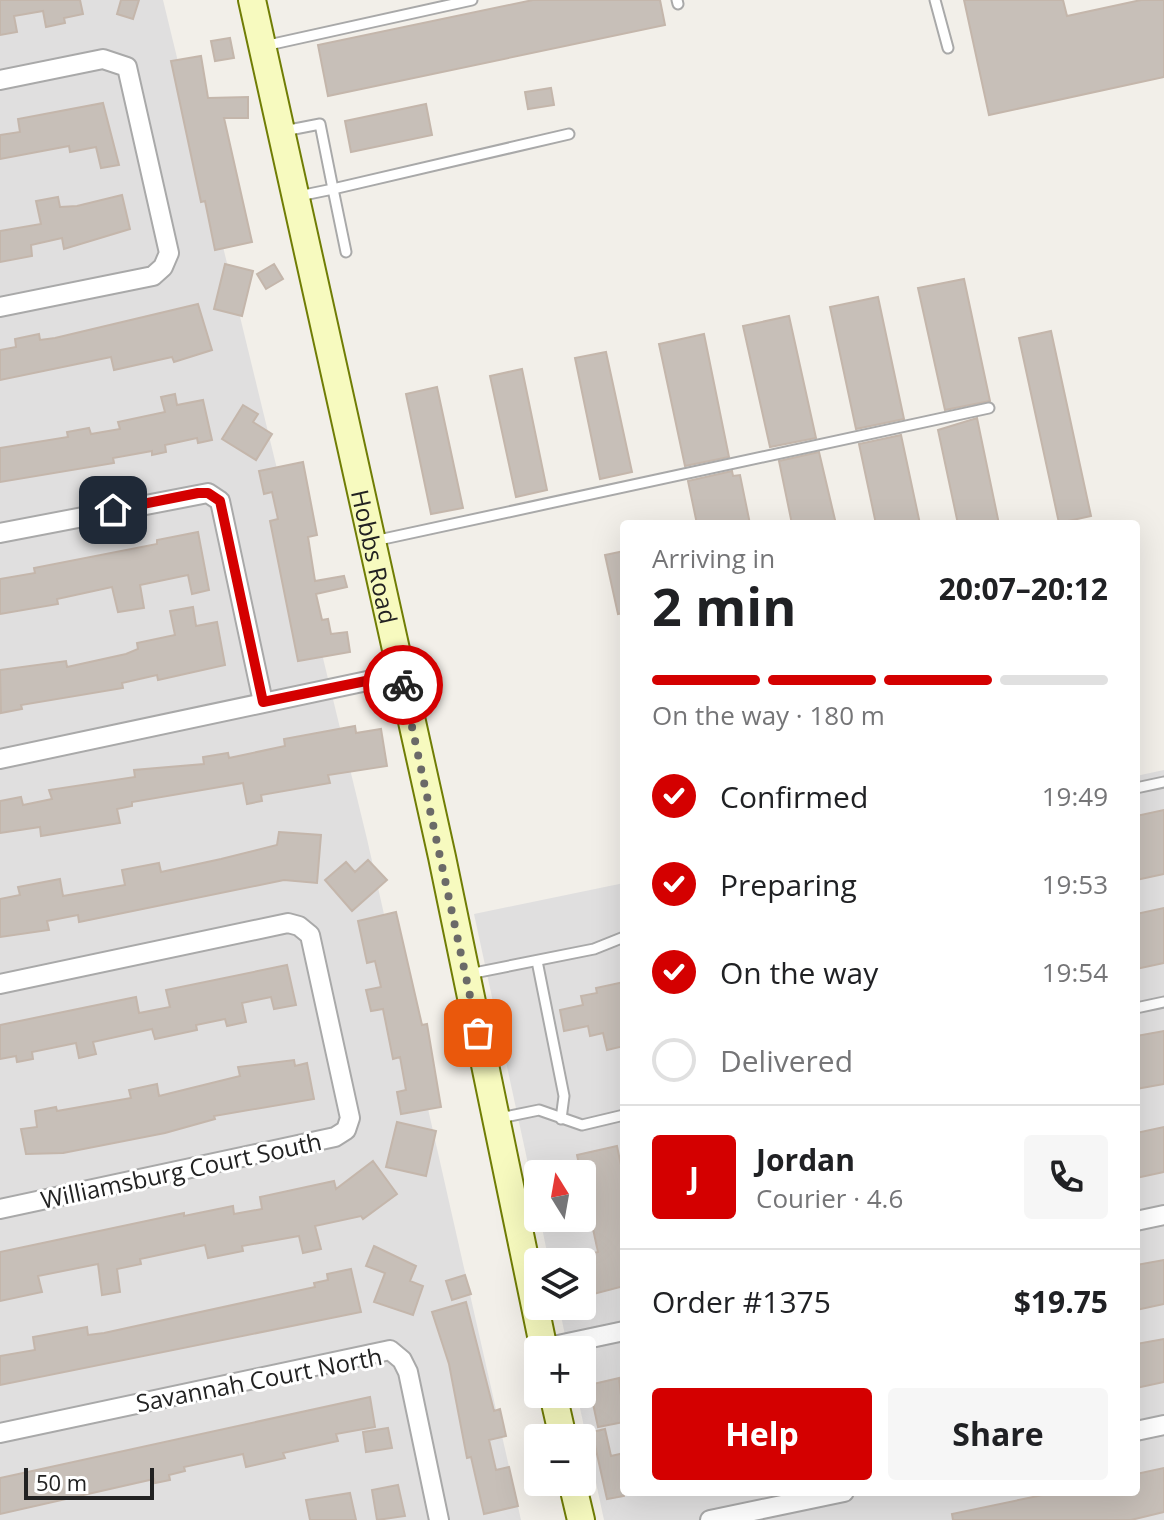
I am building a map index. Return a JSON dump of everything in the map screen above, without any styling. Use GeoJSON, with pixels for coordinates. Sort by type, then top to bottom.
{"type":"FeatureCollection","features":[{"type":"Feature","properties":{"kind":"street","name":"Hobbs Road"},"geometry":{"type":"LineString","coordinates":[[252,0],[466,975],[541,1336]]}},
{"type":"Feature","properties":{"kind":"street"},"geometry":{"type":"LineString","coordinates":[[0,80],[113,60],[127,67],[169,253],[163,267],[153,276],[0,307]]}},
{"type":"Feature","properties":{"kind":"street"},"geometry":{"type":"LineString","coordinates":[[0,533],[208,493],[220,501],[263,702]]}},
{"type":"Feature","properties":{"kind":"street"},"geometry":{"type":"LineString","coordinates":[[0,759],[400,674]]}},
{"type":"Feature","properties":{"kind":"street","name":"Williamsburg Court South"},"geometry":{"type":"LineString","coordinates":[[0,984],[288,923],[299,926],[310,935],[350,1118],[346,1130],[335,1137],[0,1209]]}},
{"type":"Feature","properties":{"kind":"street"},"geometry":{"type":"LineString","coordinates":[[1140,1220],[1164,1215]]}},
{"type":"Feature","properties":{"kind":"street"},"geometry":{"type":"LineString","coordinates":[[596,1337],[620,1332]]}},
{"type":"Feature","properties":{"kind":"street","name":"Savannah Court North"},"geometry":{"type":"LineString","coordinates":[[0,1433],[390,1350],[402,1360],[408,1372],[439,1520]]}},
{"type":"Feature","properties":{"kind":"street"},"geometry":{"type":"LineString","coordinates":[[1140,1430],[1164,1425]]}},
{"type":"Feature","properties":{"kind":"street"},"geometry":{"type":"LineString","coordinates":[[575,1496],[581,1520]]}},
{"type":"Feature","properties":{"kind":"street"},"geometry":{"type":"LineString","coordinates":[[710,1520],[825,1496]]}},
{"type":"Feature","properties":{"kind":"lane"},"geometry":{"type":"LineString","coordinates":[[262,46],[472,0]]}},
{"type":"Feature","properties":{"kind":"lane"},"geometry":{"type":"LineString","coordinates":[[935,0],[948,48]]}},
{"type":"Feature","properties":{"kind":"lane"},"geometry":{"type":"LineString","coordinates":[[281,132],[320,124],[346,252]]}},
{"type":"Feature","properties":{"kind":"lane"},"geometry":{"type":"LineString","coordinates":[[295,196],[569,134]]}},
{"type":"Feature","properties":{"kind":"lane"},"geometry":{"type":"LineString","coordinates":[[371,541],[989,408]]}},
{"type":"Feature","properties":{"kind":"lane"},"geometry":{"type":"LineString","coordinates":[[1140,787],[1164,782]]}},
{"type":"Feature","properties":{"kind":"lane"},"geometry":{"type":"LineString","coordinates":[[466,975],[594,949],[620,939]]}},
{"type":"Feature","properties":{"kind":"lane"},"geometry":{"type":"LineString","coordinates":[[537,961],[564,1096],[561,1119]]}},
{"type":"Feature","properties":{"kind":"lane"},"geometry":{"type":"LineString","coordinates":[[1140,1007],[1164,1002]]}},
{"type":"Feature","properties":{"kind":"lane"},"geometry":{"type":"LineString","coordinates":[[496,1119],[539,1110],[582,1125],[620,1116]]}},
{"type":"Feature","properties":{"kind":"shaded area"},"geometry":{"type":"Polygon","coordinates":[[[0,0],[163,0],[367,839],[521,1520],[0,1520],[0,0]]]}},
{"type":"Feature","properties":{"kind":"shaded area"},"geometry":{"type":"Polygon","coordinates":[[[1164,770],[1164,1520],[604,1520],[596,1483],[596,1424],[583,1424],[580,1408],[596,1408],[596,1336],[565,1336],[562,1320],[596,1320],[596,1248],[546,1248],[543,1232],[596,1232],[596,1160],[527,1160],[474,914],[620,884],[620,1496],[1140,1496],[1140,775],[1164,770]]]}},
{"type":"Feature","properties":{"kind":"building"},"geometry":{"type":"Polygon","coordinates":[[[0,0],[80,0],[83,14],[64,18],[65,23],[46,27],[43,11],[14,16],[17,32],[0,35],[0,0]]]}},
{"type":"Feature","properties":{"kind":"building"},"geometry":{"type":"Polygon","coordinates":[[[121,0],[139,0],[133,19],[117,14],[121,0]]]}},
{"type":"Feature","properties":{"kind":"building"},"geometry":{"type":"Polygon","coordinates":[[[533,0],[660,0],[665,25],[328,96],[318,45],[533,0]]]}},
{"type":"Feature","properties":{"kind":"building"},"geometry":{"type":"Polygon","coordinates":[[[964,0],[1063,0],[1067,16],[1141,0],[1164,0],[1164,77],[989,115],[964,0]]]}},
{"type":"Feature","properties":{"kind":"building"},"geometry":{"type":"Polygon","coordinates":[[[230,38],[234,58],[215,61],[211,41],[230,38]]]}},
{"type":"Feature","properties":{"kind":"building"},"geometry":{"type":"Polygon","coordinates":[[[201,56],[208,98],[248,97],[248,118],[224,118],[252,242],[215,250],[205,201],[201,202],[171,61],[201,56]]]}},
{"type":"Feature","properties":{"kind":"building"},"geometry":{"type":"Polygon","coordinates":[[[551,88],[554,105],[528,109],[525,92],[551,88]]]}},
{"type":"Feature","properties":{"kind":"building"},"geometry":{"type":"Polygon","coordinates":[[[103,103],[119,165],[101,168],[96,147],[70,152],[69,146],[0,159],[0,135],[20,132],[18,119],[103,103]]]}},
{"type":"Feature","properties":{"kind":"building"},"geometry":{"type":"Polygon","coordinates":[[[426,104],[432,135],[351,152],[345,121],[426,104]]]}},
{"type":"Feature","properties":{"kind":"building"},"geometry":{"type":"Polygon","coordinates":[[[122,195],[130,229],[64,249],[62,238],[31,245],[32,256],[0,262],[0,231],[41,224],[36,201],[58,197],[60,207],[77,206],[122,195]]]}},
{"type":"Feature","properties":{"kind":"building"},"geometry":{"type":"Polygon","coordinates":[[[225,264],[253,271],[242,316],[214,309],[225,264]]]}},
{"type":"Feature","properties":{"kind":"building"},"geometry":{"type":"Polygon","coordinates":[[[274,264],[283,279],[266,289],[257,274],[274,264]]]}},
{"type":"Feature","properties":{"kind":"building"},"geometry":{"type":"Polygon","coordinates":[[[964,279],[990,401],[945,410],[918,288],[964,279]]]}},
{"type":"Feature","properties":{"kind":"building"},"geometry":{"type":"Polygon","coordinates":[[[878,297],[904,419],[856,429],[830,307],[878,297]]]}},
{"type":"Feature","properties":{"kind":"building"},"geometry":{"type":"Polygon","coordinates":[[[198,304],[212,350],[174,362],[172,357],[114,370],[111,357],[0,380],[0,350],[16,347],[15,339],[39,334],[40,340],[55,338],[198,304]]]}},
{"type":"Feature","properties":{"kind":"building"},"geometry":{"type":"Polygon","coordinates":[[[789,316],[816,438],[770,447],[743,326],[789,316]]]}},
{"type":"Feature","properties":{"kind":"building"},"geometry":{"type":"Polygon","coordinates":[[[1051,331],[1091,516],[1058,520],[1019,338],[1051,331]]]}},
{"type":"Feature","properties":{"kind":"building"},"geometry":{"type":"Polygon","coordinates":[[[704,334],[729,457],[685,466],[659,344],[704,334]]]}},
{"type":"Feature","properties":{"kind":"building"},"geometry":{"type":"Polygon","coordinates":[[[606,352],[632,472],[600,479],[575,358],[606,352]]]}},
{"type":"Feature","properties":{"kind":"building"},"geometry":{"type":"Polygon","coordinates":[[[522,369],[547,490],[516,497],[490,376],[522,369]]]}},
{"type":"Feature","properties":{"kind":"building"},"geometry":{"type":"Polygon","coordinates":[[[437,387],[463,508],[431,514],[406,394],[437,387]]]}},
{"type":"Feature","properties":{"kind":"building"},"geometry":{"type":"Polygon","coordinates":[[[175,394],[177,405],[203,400],[212,440],[198,443],[197,438],[165,445],[166,452],[152,455],[152,451],[113,458],[114,463],[0,482],[0,448],[68,437],[67,432],[89,428],[91,434],[120,429],[118,422],[165,412],[161,397],[175,394]]]}},
{"type":"Feature","properties":{"kind":"building"},"geometry":{"type":"Polygon","coordinates":[[[243,405],[258,414],[253,422],[272,434],[256,460],[222,439],[243,405]]]}},
{"type":"Feature","properties":{"kind":"building"},"geometry":{"type":"Polygon","coordinates":[[[977,418],[998,520],[957,520],[938,430],[977,418]]]}},
{"type":"Feature","properties":{"kind":"building"},"geometry":{"type":"Polygon","coordinates":[[[901,435],[919,520],[875,520],[859,444],[901,435]]]}},
{"type":"Feature","properties":{"kind":"building"},"geometry":{"type":"Polygon","coordinates":[[[819,452],[835,520],[791,520],[779,461],[819,452]]]}},
{"type":"Feature","properties":{"kind":"building"},"geometry":{"type":"Polygon","coordinates":[[[303,462],[317,535],[308,537],[315,581],[344,576],[347,587],[316,594],[322,620],[328,619],[331,634],[347,632],[350,652],[298,661],[270,521],[278,519],[272,492],[264,494],[259,471],[303,462]]]}},
{"type":"Feature","properties":{"kind":"building"},"geometry":{"type":"Polygon","coordinates":[[[732,471],[733,476],[740,475],[749,520],[696,520],[688,481],[732,471]]]}},
{"type":"Feature","properties":{"kind":"building"},"geometry":{"type":"Polygon","coordinates":[[[198,532],[209,590],[192,594],[188,575],[140,585],[144,608],[118,612],[112,587],[57,599],[58,604],[0,614],[0,579],[35,573],[34,568],[157,544],[157,540],[198,532]]]}},
{"type":"Feature","properties":{"kind":"building"},"geometry":{"type":"Polygon","coordinates":[[[620,552],[620,614],[618,614],[605,555],[620,552]]]}},
{"type":"Feature","properties":{"kind":"building"},"geometry":{"type":"Polygon","coordinates":[[[193,607],[196,626],[217,622],[225,665],[158,680],[157,675],[122,683],[123,688],[21,705],[22,709],[1,713],[0,670],[66,661],[67,667],[126,654],[138,649],[137,643],[175,635],[170,611],[193,607]]]}},
{"type":"Feature","properties":{"kind":"building"},"geometry":{"type":"Polygon","coordinates":[[[355,726],[356,733],[381,729],[387,766],[328,775],[330,783],[261,795],[262,801],[247,804],[243,783],[132,802],[132,806],[117,809],[120,823],[41,836],[40,827],[0,833],[0,801],[21,797],[23,805],[52,799],[49,790],[135,777],[134,770],[204,764],[203,757],[228,753],[229,758],[285,746],[284,739],[355,726]]]}},
{"type":"Feature","properties":{"kind":"building"},"geometry":{"type":"Polygon","coordinates":[[[1164,810],[1164,874],[1140,879],[1140,815],[1164,810]]]}},
{"type":"Feature","properties":{"kind":"building"},"geometry":{"type":"Polygon","coordinates":[[[279,832],[321,835],[317,883],[284,880],[79,922],[78,915],[47,921],[49,930],[0,937],[0,899],[20,895],[18,887],[60,879],[63,896],[125,885],[122,870],[159,863],[161,872],[221,859],[277,845],[279,832]]]}},
{"type":"Feature","properties":{"kind":"building"},"geometry":{"type":"Polygon","coordinates":[[[368,860],[387,880],[352,911],[325,880],[346,862],[355,872],[368,860]]]}},
{"type":"Feature","properties":{"kind":"building"},"geometry":{"type":"Polygon","coordinates":[[[1164,908],[1164,963],[1140,968],[1140,913],[1164,908]]]}},
{"type":"Feature","properties":{"kind":"building"},"geometry":{"type":"Polygon","coordinates":[[[396,912],[422,1025],[427,1024],[441,1107],[401,1114],[397,1092],[406,1090],[400,1057],[393,1059],[383,1009],[371,1011],[366,990],[381,987],[375,961],[367,963],[358,921],[396,912]]]}},
{"type":"Feature","properties":{"kind":"building"},"geometry":{"type":"Polygon","coordinates":[[[287,965],[296,1005],[274,1009],[271,997],[242,1003],[246,1022],[227,1026],[225,1019],[196,1025],[197,1030],[155,1039],[152,1029],[93,1042],[96,1054],[79,1058],[76,1043],[32,1052],[33,1059],[17,1062],[16,1056],[0,1059],[0,1025],[136,997],[139,1013],[170,1007],[166,990],[287,965]]]}},
{"type":"Feature","properties":{"kind":"building"},"geometry":{"type":"Polygon","coordinates":[[[620,983],[620,1047],[607,1050],[603,1033],[590,1036],[588,1026],[564,1031],[560,1010],[583,1005],[581,996],[597,993],[596,988],[620,983]]]}},
{"type":"Feature","properties":{"kind":"building"},"geometry":{"type":"Polygon","coordinates":[[[1164,1031],[1164,1084],[1140,1088],[1140,1035],[1164,1031]]]}},
{"type":"Feature","properties":{"kind":"building"},"geometry":{"type":"Polygon","coordinates":[[[294,1060],[295,1066],[307,1063],[314,1099],[214,1116],[215,1119],[165,1133],[63,1153],[26,1154],[21,1129],[37,1127],[35,1111],[56,1107],[57,1111],[131,1098],[129,1090],[157,1084],[159,1096],[240,1076],[238,1067],[294,1060]]]}},
{"type":"Feature","properties":{"kind":"building"},"geometry":{"type":"Polygon","coordinates":[[[397,1122],[436,1131],[426,1176],[386,1167],[397,1122]]]}},
{"type":"Feature","properties":{"kind":"building"},"geometry":{"type":"Polygon","coordinates":[[[1164,1127],[1164,1172],[1140,1177],[1140,1132],[1164,1127]]]}},
{"type":"Feature","properties":{"kind":"building"},"geometry":{"type":"Polygon","coordinates":[[[617,1146],[620,1161],[620,1287],[596,1293],[596,1160],[578,1160],[577,1155],[617,1146]]]}},
{"type":"Feature","properties":{"kind":"building"},"geometry":{"type":"Polygon","coordinates":[[[373,1161],[397,1194],[363,1219],[361,1216],[315,1226],[321,1249],[303,1253],[299,1236],[242,1246],[243,1251],[208,1258],[205,1245],[140,1259],[141,1264],[117,1269],[120,1292],[102,1295],[98,1264],[38,1276],[42,1292],[0,1301],[0,1252],[184,1213],[184,1216],[233,1206],[234,1214],[262,1209],[260,1197],[334,1181],[336,1189],[373,1161]]]}},
{"type":"Feature","properties":{"kind":"building"},"geometry":{"type":"Polygon","coordinates":[[[374,1246],[416,1266],[410,1281],[423,1286],[413,1315],[374,1302],[385,1273],[366,1266],[374,1246]]]}},
{"type":"Feature","properties":{"kind":"building"},"geometry":{"type":"Polygon","coordinates":[[[1164,1260],[1164,1304],[1140,1309],[1140,1264],[1164,1260]]]}},
{"type":"Feature","properties":{"kind":"building"},"geometry":{"type":"Polygon","coordinates":[[[351,1269],[361,1312],[0,1385],[0,1356],[35,1350],[33,1337],[87,1327],[88,1335],[104,1333],[315,1287],[314,1283],[328,1280],[327,1274],[351,1269]]]}},
{"type":"Feature","properties":{"kind":"building"},"geometry":{"type":"Polygon","coordinates":[[[465,1275],[471,1294],[452,1300],[446,1281],[465,1275]]]}},
{"type":"Feature","properties":{"kind":"building"},"geometry":{"type":"Polygon","coordinates":[[[466,1302],[494,1411],[500,1409],[506,1436],[489,1440],[496,1470],[509,1467],[518,1506],[484,1514],[471,1457],[467,1458],[449,1364],[432,1312],[466,1302]]]}},
{"type":"Feature","properties":{"kind":"building"},"geometry":{"type":"Polygon","coordinates":[[[1164,1339],[1164,1382],[1140,1387],[1140,1343],[1164,1339]]]}},
{"type":"Feature","properties":{"kind":"building"},"geometry":{"type":"Polygon","coordinates":[[[619,1378],[620,1423],[598,1427],[594,1408],[596,1383],[619,1378]]]}},
{"type":"Feature","properties":{"kind":"building"},"geometry":{"type":"Polygon","coordinates":[[[370,1397],[375,1427],[336,1434],[338,1441],[283,1453],[285,1458],[246,1467],[243,1454],[184,1467],[185,1471],[169,1475],[170,1480],[155,1483],[154,1479],[0,1514],[0,1478],[370,1397]]]}},
{"type":"Feature","properties":{"kind":"building"},"geometry":{"type":"Polygon","coordinates":[[[388,1428],[392,1448],[366,1452],[363,1432],[388,1428]]]}},
{"type":"Feature","properties":{"kind":"building"},"geometry":{"type":"Polygon","coordinates":[[[605,1429],[611,1456],[620,1454],[620,1496],[624,1496],[607,1499],[596,1450],[596,1431],[605,1429]]]}},
{"type":"Feature","properties":{"kind":"building"},"geometry":{"type":"Polygon","coordinates":[[[1164,1468],[1164,1512],[1131,1520],[953,1520],[952,1514],[1038,1496],[1140,1496],[1140,1473],[1164,1468]]]}},
{"type":"Feature","properties":{"kind":"building"},"geometry":{"type":"Polygon","coordinates":[[[398,1485],[405,1516],[377,1520],[372,1490],[398,1485]]]}},
{"type":"Feature","properties":{"kind":"building"},"geometry":{"type":"Polygon","coordinates":[[[350,1493],[356,1520],[310,1520],[306,1500],[350,1493]]]}},
{"type":"Feature","properties":{"kind":"way so far"},"geometry":{"type":"LineString","coordinates":[[403,685],[478,1033]]}},
{"type":"Feature","properties":{"kind":"route"},"geometry":{"type":"LineString","coordinates":[[113,510],[198,493],[208,493],[220,501],[263,702],[400,674],[403,685]]}}]}
